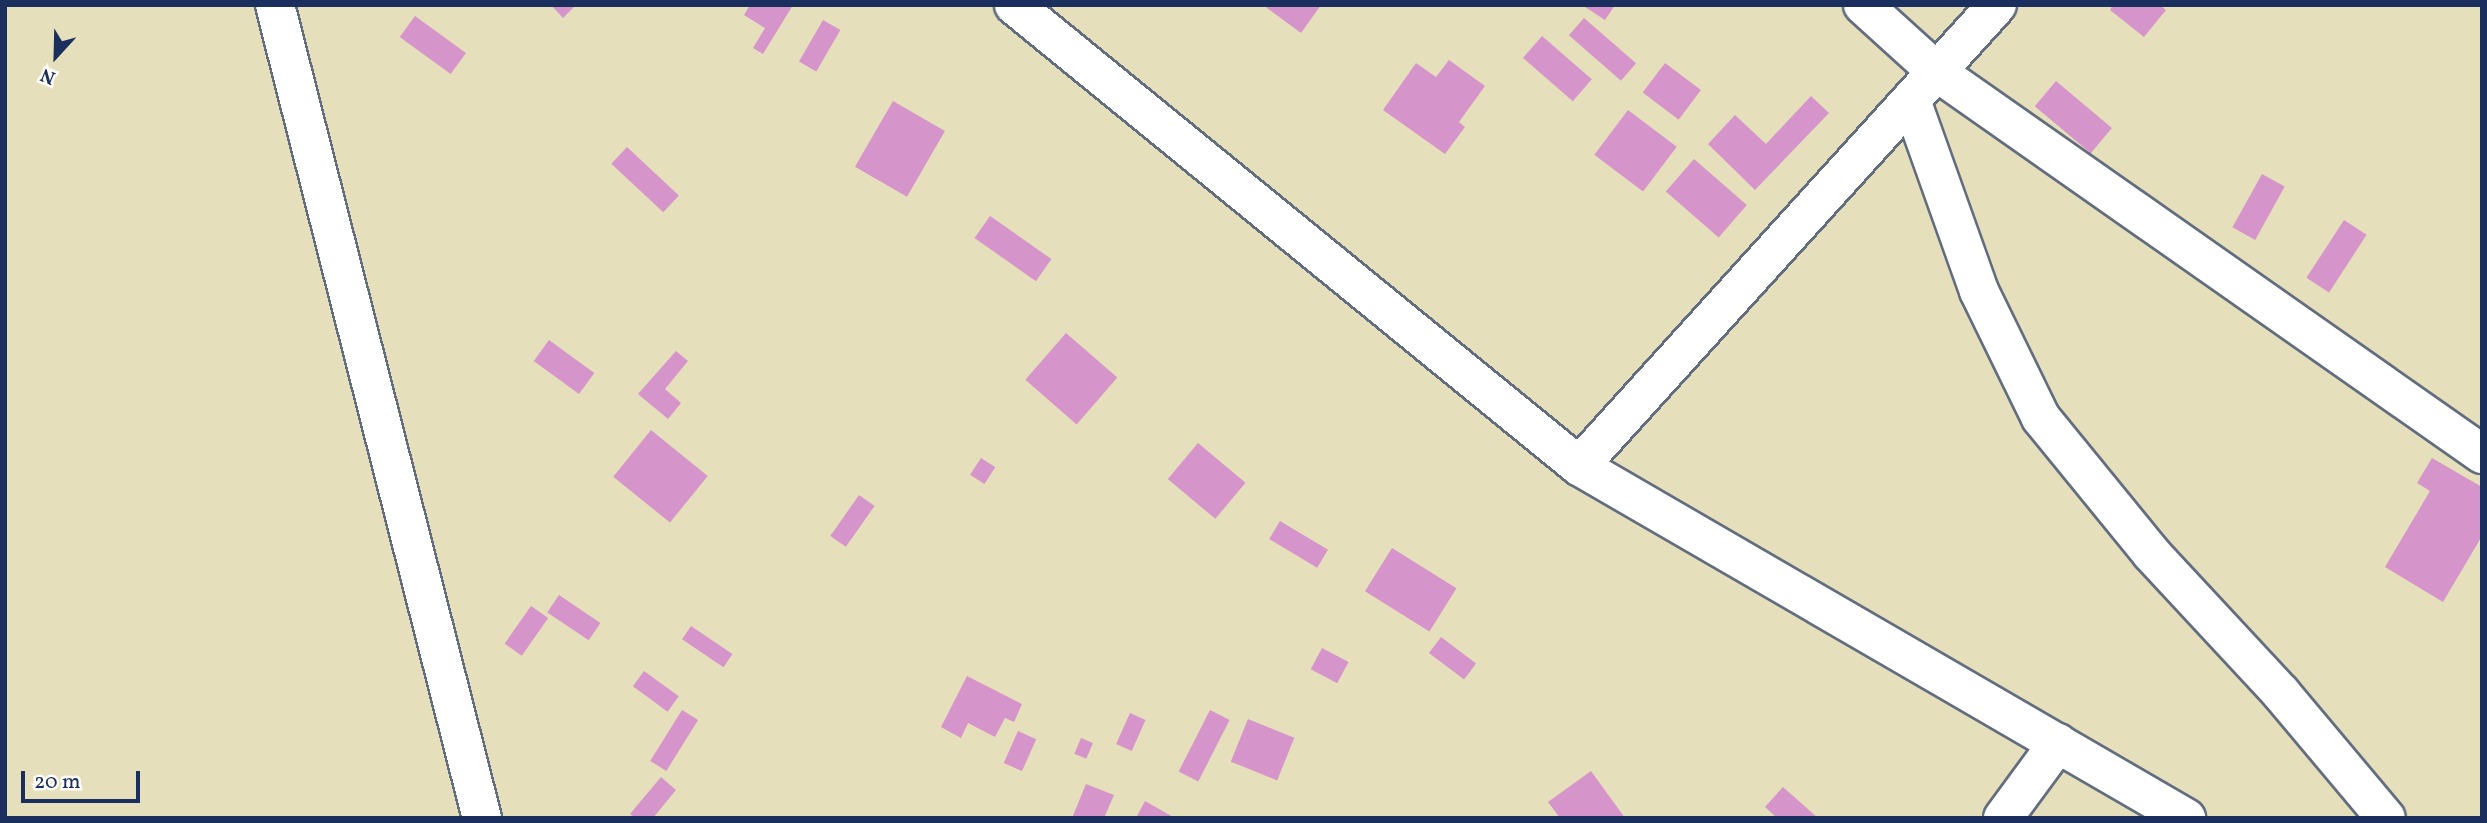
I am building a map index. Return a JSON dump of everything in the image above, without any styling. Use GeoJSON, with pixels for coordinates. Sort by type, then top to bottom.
{"type":"FeatureCollection","features":[{"type":"Feature","properties":{"kind":"street"},"geometry":{"type":"LineString","coordinates":[[275,5],[482,818]]}},
{"type":"Feature","properties":{"kind":"street"},"geometry":{"type":"LineString","coordinates":[[1014,5],[1579,467],[2186,818]]}},
{"type":"Feature","properties":{"kind":"street"},"geometry":{"type":"LineString","coordinates":[[1863,5],[1937,72],[2482,454]]}},
{"type":"Feature","properties":{"kind":"street"},"geometry":{"type":"LineString","coordinates":[[1579,467],[1997,5]]}},
{"type":"Feature","properties":{"kind":"street"},"geometry":{"type":"LineString","coordinates":[[1911,100],[1979,291],[2041,418],[2151,553],[2281,693],[2386,818]]}},
{"type":"Feature","properties":{"kind":"street"},"geometry":{"type":"LineString","coordinates":[[2003,818],[2058,743]]}},
{"type":"Feature","properties":{"kind":"building"},"geometry":{"type":"Polygon","coordinates":[[[551,5],[576,5],[563,18],[551,5]]]}},
{"type":"Feature","properties":{"kind":"building"},"geometry":{"type":"Polygon","coordinates":[[[750,5],[793,5],[763,54],[753,48],[765,28],[744,15],[750,5]]]}},
{"type":"Feature","properties":{"kind":"building"},"geometry":{"type":"Polygon","coordinates":[[[1263,5],[1321,5],[1301,33],[1263,5]]]}},
{"type":"Feature","properties":{"kind":"building"},"geometry":{"type":"Polygon","coordinates":[[[1582,5],[1615,5],[1605,20],[1582,5]]]}},
{"type":"Feature","properties":{"kind":"building"},"geometry":{"type":"Polygon","coordinates":[[[2113,5],[2160,5],[2166,10],[2144,37],[2110,10],[2113,5]]]}},
{"type":"Feature","properties":{"kind":"building"},"geometry":{"type":"Polygon","coordinates":[[[415,16],[466,53],[451,74],[400,37],[415,16]]]}},
{"type":"Feature","properties":{"kind":"building"},"geometry":{"type":"Polygon","coordinates":[[[1584,18],[1636,63],[1621,81],[1569,35],[1584,18]]]}},
{"type":"Feature","properties":{"kind":"building"},"geometry":{"type":"Polygon","coordinates":[[[823,20],[840,30],[816,72],[799,62],[823,20]]]}},
{"type":"Feature","properties":{"kind":"building"},"geometry":{"type":"Polygon","coordinates":[[[1542,36],[1592,79],[1573,101],[1523,58],[1542,36]]]}},
{"type":"Feature","properties":{"kind":"building"},"geometry":{"type":"Polygon","coordinates":[[[1449,60],[1485,86],[1459,122],[1465,127],[1445,154],[1383,110],[1416,63],[1436,77],[1449,60]]]}},
{"type":"Feature","properties":{"kind":"building"},"geometry":{"type":"Polygon","coordinates":[[[1665,63],[1701,90],[1679,120],[1643,93],[1665,63]]]}},
{"type":"Feature","properties":{"kind":"building"},"geometry":{"type":"Polygon","coordinates":[[[2056,81],[2112,128],[2091,153],[2035,106],[2056,81]]]}},
{"type":"Feature","properties":{"kind":"building"},"geometry":{"type":"Polygon","coordinates":[[[1811,96],[1829,113],[1755,190],[1708,144],[1735,115],[1766,144],[1811,96]]]}},
{"type":"Feature","properties":{"kind":"building"},"geometry":{"type":"Polygon","coordinates":[[[893,101],[945,131],[907,197],[855,167],[893,101]]]}},
{"type":"Feature","properties":{"kind":"building"},"geometry":{"type":"Polygon","coordinates":[[[1628,110],[1677,147],[1643,191],[1594,155],[1628,110]]]}},
{"type":"Feature","properties":{"kind":"building"},"geometry":{"type":"Polygon","coordinates":[[[627,147],[679,195],[663,212],[611,164],[627,147]]]}},
{"type":"Feature","properties":{"kind":"building"},"geometry":{"type":"Polygon","coordinates":[[[1694,159],[1747,205],[1719,237],[1666,191],[1694,159]]]}},
{"type":"Feature","properties":{"kind":"building"},"geometry":{"type":"Polygon","coordinates":[[[2262,174],[2285,187],[2255,240],[2232,227],[2262,174]]]}},
{"type":"Feature","properties":{"kind":"building"},"geometry":{"type":"Polygon","coordinates":[[[990,216],[1051,259],[1036,281],[975,238],[990,216]]]}},
{"type":"Feature","properties":{"kind":"building"},"geometry":{"type":"Polygon","coordinates":[[[2344,220],[2367,235],[2329,293],[2306,278],[2344,220]]]}},
{"type":"Feature","properties":{"kind":"building"},"geometry":{"type":"Polygon","coordinates":[[[1066,333],[1117,378],[1077,424],[1025,380],[1066,333]]]}},
{"type":"Feature","properties":{"kind":"building"},"geometry":{"type":"Polygon","coordinates":[[[549,340],[594,373],[579,394],[534,361],[549,340]]]}},
{"type":"Feature","properties":{"kind":"building"},"geometry":{"type":"Polygon","coordinates":[[[676,351],[688,361],[665,389],[681,403],[668,419],[638,394],[676,351]]]}},
{"type":"Feature","properties":{"kind":"building"},"geometry":{"type":"Polygon","coordinates":[[[651,430],[708,476],[670,523],[613,477],[651,430]]]}},
{"type":"Feature","properties":{"kind":"building"},"geometry":{"type":"Polygon","coordinates":[[[1198,443],[1245,483],[1215,519],[1168,479],[1198,443]]]}},
{"type":"Feature","properties":{"kind":"building"},"geometry":{"type":"Polygon","coordinates":[[[981,458],[995,467],[984,484],[970,475],[981,458]]]}},
{"type":"Feature","properties":{"kind":"building"},"geometry":{"type":"Polygon","coordinates":[[[2432,458],[2482,487],[2482,536],[2443,602],[2385,567],[2430,491],[2417,483],[2432,458]]]}},
{"type":"Feature","properties":{"kind":"building"},"geometry":{"type":"Polygon","coordinates":[[[859,495],[875,506],[846,547],[830,536],[859,495]]]}},
{"type":"Feature","properties":{"kind":"building"},"geometry":{"type":"Polygon","coordinates":[[[1280,521],[1328,550],[1317,568],[1269,539],[1280,521]]]}},
{"type":"Feature","properties":{"kind":"building"},"geometry":{"type":"Polygon","coordinates":[[[1392,548],[1456,588],[1429,632],[1365,591],[1392,548]]]}},
{"type":"Feature","properties":{"kind":"building"},"geometry":{"type":"Polygon","coordinates":[[[559,595],[600,623],[589,640],[547,612],[559,595]]]}},
{"type":"Feature","properties":{"kind":"building"},"geometry":{"type":"Polygon","coordinates":[[[531,606],[548,618],[522,656],[505,644],[531,606]]]}},
{"type":"Feature","properties":{"kind":"building"},"geometry":{"type":"Polygon","coordinates":[[[691,626],[732,654],[724,667],[682,639],[691,626]]]}},
{"type":"Feature","properties":{"kind":"building"},"geometry":{"type":"Polygon","coordinates":[[[1441,637],[1476,663],[1464,679],[1429,653],[1441,637]]]}},
{"type":"Feature","properties":{"kind":"building"},"geometry":{"type":"Polygon","coordinates":[[[1322,648],[1348,662],[1337,683],[1311,669],[1322,648]]]}},
{"type":"Feature","properties":{"kind":"building"},"geometry":{"type":"Polygon","coordinates":[[[644,671],[679,696],[668,712],[633,686],[644,671]]]}},
{"type":"Feature","properties":{"kind":"building"},"geometry":{"type":"Polygon","coordinates":[[[967,676],[1022,704],[1014,722],[1005,718],[995,737],[968,723],[961,738],[941,727],[967,676]]]}},
{"type":"Feature","properties":{"kind":"building"},"geometry":{"type":"Polygon","coordinates":[[[682,710],[698,720],[666,771],[650,761],[682,710]]]}},
{"type":"Feature","properties":{"kind":"building"},"geometry":{"type":"Polygon","coordinates":[[[1210,710],[1230,720],[1198,781],[1179,771],[1210,710]]]}},
{"type":"Feature","properties":{"kind":"building"},"geometry":{"type":"Polygon","coordinates":[[[1130,713],[1146,720],[1132,751],[1116,744],[1130,713]]]}},
{"type":"Feature","properties":{"kind":"building"},"geometry":{"type":"Polygon","coordinates":[[[1248,719],[1294,738],[1277,780],[1231,762],[1248,719]]]}},
{"type":"Feature","properties":{"kind":"building"},"geometry":{"type":"Polygon","coordinates":[[[1018,731],[1036,739],[1022,771],[1004,763],[1018,731]]]}},
{"type":"Feature","properties":{"kind":"building"},"geometry":{"type":"Polygon","coordinates":[[[1081,738],[1093,743],[1086,759],[1074,754],[1081,738]]]}},
{"type":"Feature","properties":{"kind":"building"},"geometry":{"type":"Polygon","coordinates":[[[1591,771],[1625,818],[1560,818],[1548,802],[1591,771]]]}},
{"type":"Feature","properties":{"kind":"building"},"geometry":{"type":"Polygon","coordinates":[[[661,777],[676,790],[653,818],[635,818],[630,814],[661,777]]]}},
{"type":"Feature","properties":{"kind":"building"},"geometry":{"type":"Polygon","coordinates":[[[1086,784],[1114,795],[1104,818],[1072,818],[1086,784]]]}},
{"type":"Feature","properties":{"kind":"building"},"geometry":{"type":"Polygon","coordinates":[[[1783,787],[1818,818],[1777,818],[1765,807],[1783,787]]]}},
{"type":"Feature","properties":{"kind":"building"},"geometry":{"type":"Polygon","coordinates":[[[1145,801],[1175,818],[1136,818],[1145,801]]]}}]}
